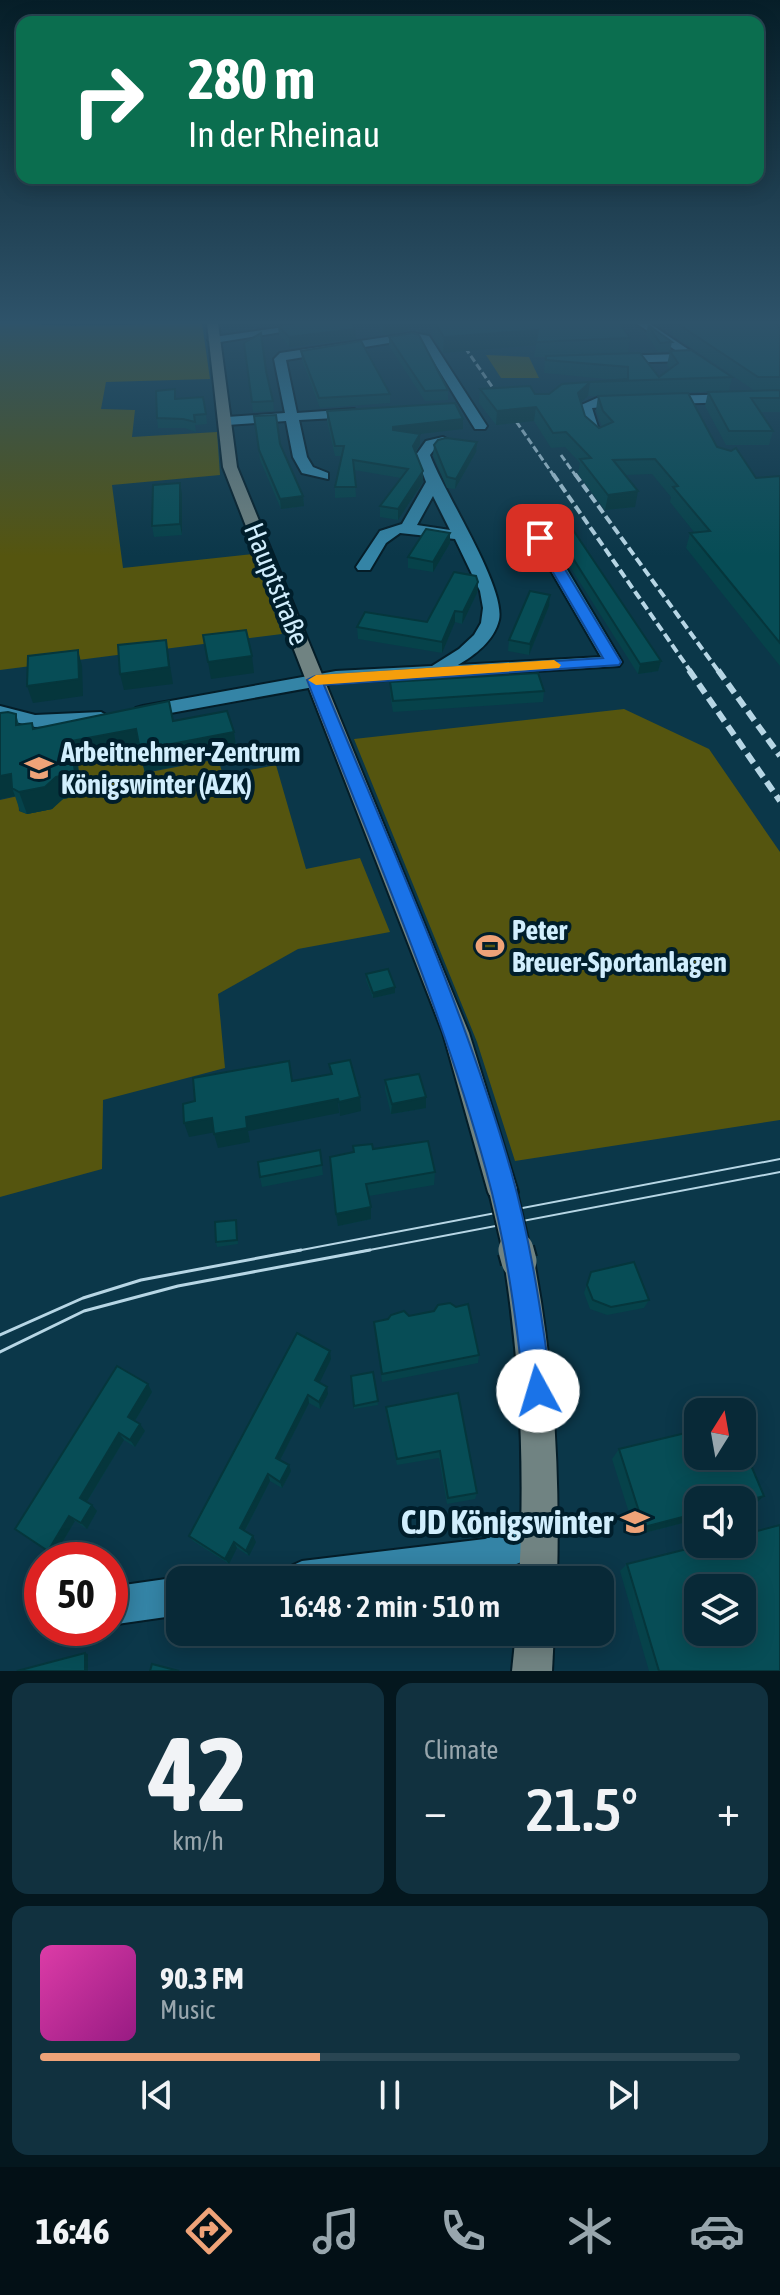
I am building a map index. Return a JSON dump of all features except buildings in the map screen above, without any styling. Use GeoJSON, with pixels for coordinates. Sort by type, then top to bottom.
{"type":"FeatureCollection","features":[{"type":"Feature","properties":{"kind":"main road","name":"Hauptstraße"},"geometry":{"type":"LineString","coordinates":[[224,401],[230,467],[456,1033],[503,1192],[519,1261],[538,1378],[539,1566]]}},
{"type":"Feature","properties":{"kind":"main road"},"geometry":{"type":"LineString","coordinates":[[532,1671],[534,1646]]}},
{"type":"Feature","properties":{"kind":"street"},"geometry":{"type":"LineString","coordinates":[[289,401],[300,457],[307,470],[323,476]]}},
{"type":"Feature","properties":{"kind":"street"},"geometry":{"type":"LineString","coordinates":[[464,401],[480,426]]}},
{"type":"Feature","properties":{"kind":"street"},"geometry":{"type":"LineString","coordinates":[[601,437],[592,428],[585,406],[588,403],[658,401]]}},
{"type":"Feature","properties":{"kind":"street"},"geometry":{"type":"LineString","coordinates":[[692,401],[699,414]]}},
{"type":"Feature","properties":{"kind":"street"},"geometry":{"type":"LineString","coordinates":[[445,406],[467,405]]}},
{"type":"Feature","properties":{"kind":"street"},"geometry":{"type":"LineString","coordinates":[[227,421],[376,411]]}},
{"type":"Feature","properties":{"kind":"street"},"geometry":{"type":"LineString","coordinates":[[434,671],[478,644],[488,627],[492,610],[490,590],[461,537],[423,455],[431,444],[443,441]]}},
{"type":"Feature","properties":{"kind":"street"},"geometry":{"type":"LineString","coordinates":[[407,528],[434,481]]}},
{"type":"Feature","properties":{"kind":"street"},"geometry":{"type":"LineString","coordinates":[[0,712],[35,721],[69,721],[171,708],[315,680],[613,662],[529,519]]}},
{"type":"Feature","properties":{"kind":"street"},"geometry":{"type":"LineString","coordinates":[[364,567],[384,533],[390,529],[407,528],[461,537]]}},
{"type":"Feature","properties":{"kind":"street"},"geometry":{"type":"LineString","coordinates":[[478,644],[489,658],[505,668]]}},
{"type":"Feature","properties":{"kind":"street"},"geometry":{"type":"LineString","coordinates":[[418,1566],[485,1558],[540,1536]]}},
{"type":"Feature","properties":{"kind":"street"},"geometry":{"type":"LineString","coordinates":[[128,1603],[166,1598]]}},
{"type":"Feature","properties":{"kind":"shaded area"},"geometry":{"type":"Polygon","coordinates":[[[0,401],[102,401],[101,409],[135,410],[132,437],[217,432],[220,475],[112,485],[123,568],[253,554],[282,634],[0,670],[0,401]]]}},
{"type":"Feature","properties":{"kind":"shaded area"},"geometry":{"type":"Polygon","coordinates":[[[624,709],[709,749],[780,852],[780,1120],[515,1161],[477,1042],[354,739],[624,709]]]}},
{"type":"Feature","properties":{"kind":"shaded area"},"geometry":{"type":"Polygon","coordinates":[[[146,751],[148,761],[142,762],[145,773],[218,759],[223,775],[276,765],[306,869],[360,858],[390,932],[298,949],[218,994],[225,1068],[103,1100],[102,1169],[0,1197],[0,800],[18,796],[19,811],[27,814],[52,809],[59,800],[82,795],[78,764],[146,751]]]}},
{"type":"Feature","properties":{"kind":"tram line"},"geometry":{"type":"LineString","coordinates":[[291,1252],[780,1159]]}},
{"type":"Feature","properties":{"kind":"tram line"},"geometry":{"type":"LineString","coordinates":[[359,1252],[780,1172]]}},
{"type":"Feature","properties":{"kind":"tram line"},"geometry":{"type":"LineString","coordinates":[[0,1335],[83,1298],[141,1280],[301,1250]]}},
{"type":"Feature","properties":{"kind":"tram line"},"geometry":{"type":"LineString","coordinates":[[0,1352],[84,1311],[178,1286],[370,1250]]}},
{"type":"Feature","properties":{"kind":"railway"},"geometry":{"type":"LineString","coordinates":[[502,401],[554,476]]}},
{"type":"Feature","properties":{"kind":"railway"},"geometry":{"type":"LineString","coordinates":[[561,455],[576,476]]}},
{"type":"Feature","properties":{"kind":"railway"},"geometry":{"type":"LineString","coordinates":[[553,474],[691,672]]}},
{"type":"Feature","properties":{"kind":"railway"},"geometry":{"type":"LineString","coordinates":[[575,474],[719,672]]}},
{"type":"Feature","properties":{"kind":"railway"},"geometry":{"type":"LineString","coordinates":[[689,670],[780,801]]}},
{"type":"Feature","properties":{"kind":"railway"},"geometry":{"type":"LineString","coordinates":[[718,670],[780,756]]}},
{"type":"Feature","properties":{"kind":"slow traffic"},"geometry":{"type":"LineString","coordinates":[[316,680],[554,665]]}},
{"type":"Feature","properties":{"kind":"place","name":"Arbeitnehmer-Zentrum Königswinter (AZK)"},"geometry":{"type":"Point","coordinates":[39,768]}},
{"type":"Feature","properties":{"kind":"place","name":"Peter Breuer-Sportanlagen"},"geometry":{"type":"Point","coordinates":[490,946]}},
{"type":"Feature","properties":{"kind":"place","name":"CJD Königswinter"},"geometry":{"type":"Point","coordinates":[635,1522]}},
{"type":"Feature","properties":{"kind":"route"},"geometry":{"type":"LineString","coordinates":[[538,1391],[528,1307],[499,1172],[456,1033],[315,680],[613,662],[540,538]]}}]}
